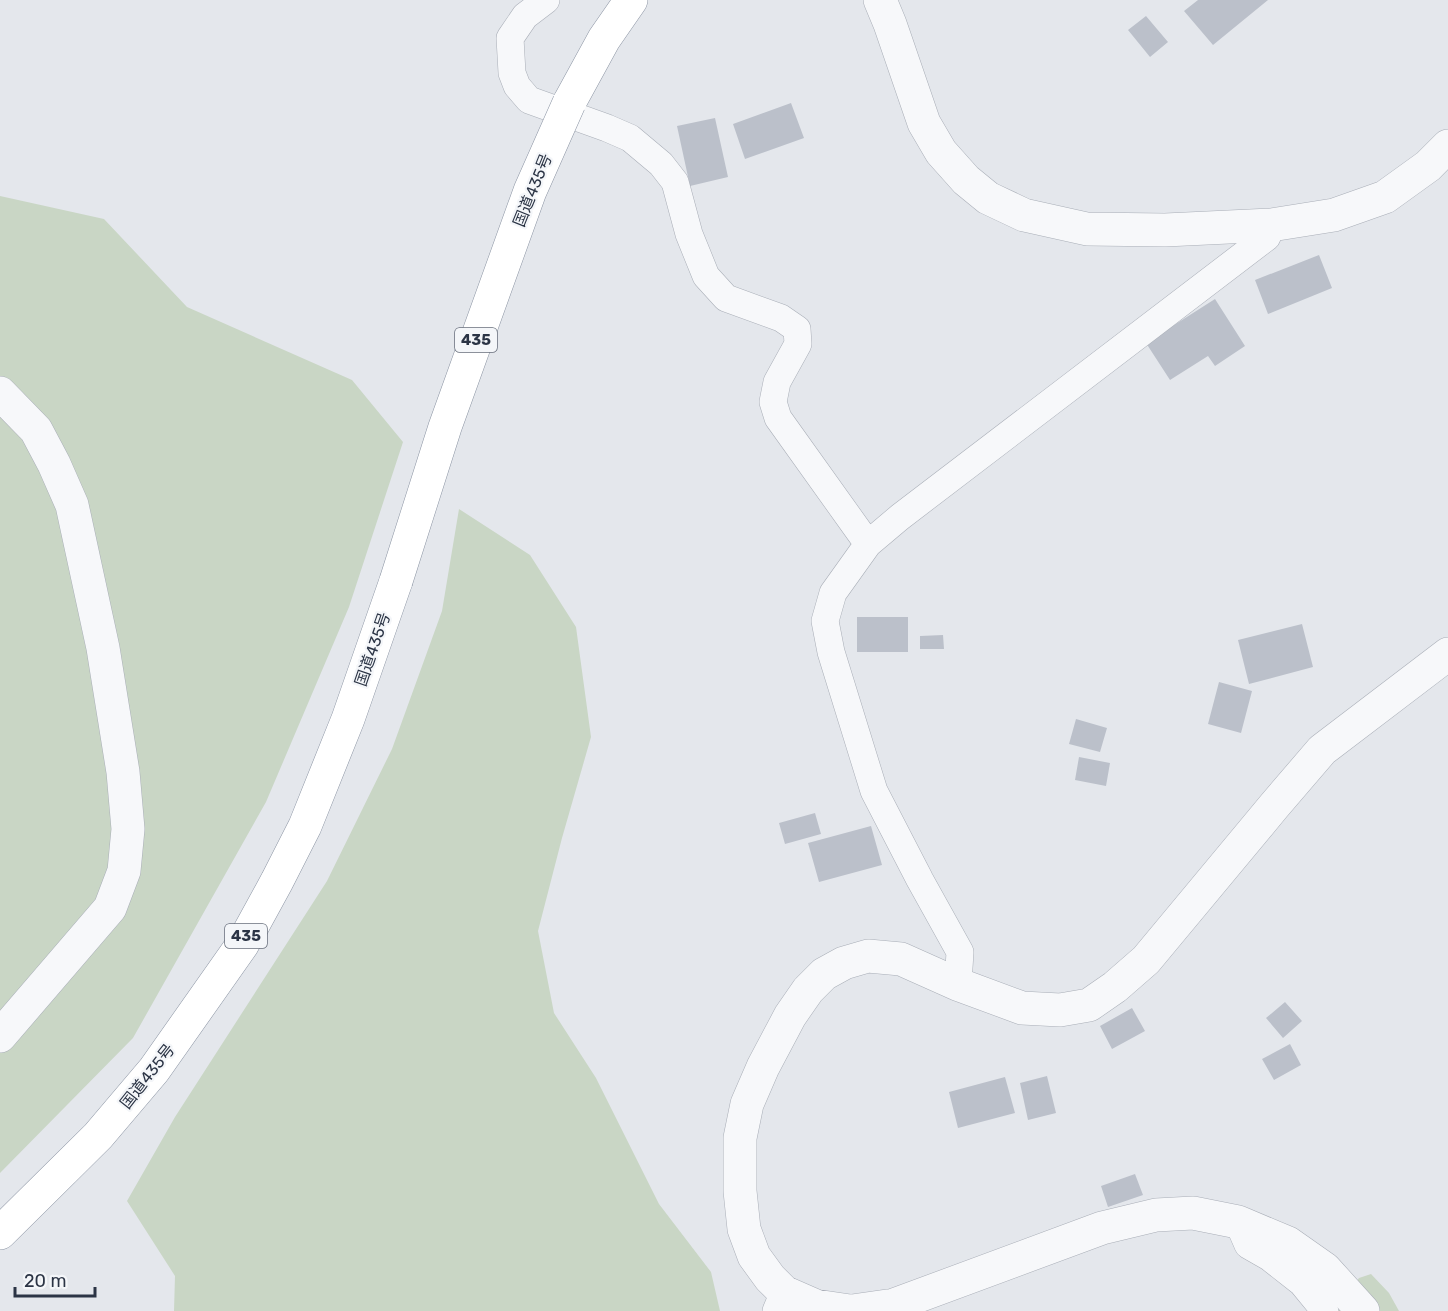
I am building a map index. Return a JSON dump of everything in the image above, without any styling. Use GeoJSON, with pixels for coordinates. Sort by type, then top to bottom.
{"type":"FeatureCollection","features":[{"type":"Feature","properties":{"kind":"highway","name":"国道435号"},"geometry":{"type":"LineString","coordinates":[[0,1233],[98,1136],[154,1070],[242,945],[305,826],[348,719],[396,581],[445,427],[526,202],[569,104],[604,39],[631,0]]}},
{"type":"Feature","properties":{"kind":"street"},"geometry":{"type":"LineString","coordinates":[[546,0],[525,16],[510,38],[512,73],[517,86],[529,100],[630,138],[661,164],[675,182],[689,234],[706,276],[726,298],[781,318],[797,328],[798,344],[777,382],[773,402],[778,418],[868,544]]}},
{"type":"Feature","properties":{"kind":"street"},"geometry":{"type":"LineString","coordinates":[[879,0],[890,24],[924,123],[941,152],[966,180],[988,198],[1024,215],[1087,229],[1165,230],[1271,225],[1334,215],[1385,197],[1428,166],[1448,146]]}},
{"type":"Feature","properties":{"kind":"street"},"geometry":{"type":"LineString","coordinates":[[957,984],[960,952],[874,791],[831,652],[825,621],[833,593],[868,544],[900,517],[1267,237],[1271,225]]}},
{"type":"Feature","properties":{"kind":"street"},"geometry":{"type":"LineString","coordinates":[[0,393],[36,430],[72,505],[103,648],[123,772],[128,829],[124,871],[110,908],[0,1036]]}},
{"type":"Feature","properties":{"kind":"street"},"geometry":{"type":"LineString","coordinates":[[1363,1311],[1325,1269],[1288,1243],[1238,1222],[1193,1213],[1156,1215],[1102,1228],[894,1305],[851,1311],[780,1301],[770,1278],[754,1256],[744,1229],[740,1191],[740,1138],[747,1104],[763,1067],[790,1016],[808,990],[824,974],[844,963],[868,957],[901,959],[957,984],[1022,1008],[1060,1010],[1089,1005],[1115,987],[1146,960],[1322,750],[1448,654]]}},
{"type":"Feature","properties":{"kind":"street"},"geometry":{"type":"LineString","coordinates":[[1238,1222],[1248,1245],[1269,1257],[1302,1283],[1324,1311]]}},
{"type":"Feature","properties":{"kind":"green space"},"geometry":{"type":"Polygon","coordinates":[[[0,196],[104,219],[187,307],[352,380],[403,442],[349,607],[266,802],[133,1038],[0,1173],[0,196]]]}},
{"type":"Feature","properties":{"kind":"green space"},"geometry":{"type":"Polygon","coordinates":[[[459,509],[530,555],[576,627],[591,737],[538,931],[554,1013],[596,1078],[659,1204],[711,1272],[720,1311],[174,1311],[175,1276],[127,1201],[175,1117],[327,881],[392,749],[442,611],[459,509]]]}},
{"type":"Feature","properties":{"kind":"green space"},"geometry":{"type":"Polygon","coordinates":[[[1371,1274],[1389,1293],[1399,1311],[1337,1311],[1336,1308],[1359,1278],[1371,1274]]]}},
{"type":"Feature","properties":{"kind":"building"},"geometry":{"type":"Polygon","coordinates":[[[1198,0],[1268,0],[1213,45],[1184,11],[1198,0]]]}},
{"type":"Feature","properties":{"kind":"building"},"geometry":{"type":"Polygon","coordinates":[[[1146,16],[1168,42],[1150,57],[1128,30],[1146,16]]]}},
{"type":"Feature","properties":{"kind":"building"},"geometry":{"type":"Polygon","coordinates":[[[791,103],[804,138],[745,159],[733,124],[791,103]]]}},
{"type":"Feature","properties":{"kind":"building"},"geometry":{"type":"Polygon","coordinates":[[[715,118],[728,177],[690,186],[677,126],[715,118]]]}},
{"type":"Feature","properties":{"kind":"building"},"geometry":{"type":"Polygon","coordinates":[[[1319,255],[1332,288],[1268,314],[1255,280],[1319,255]]]}},
{"type":"Feature","properties":{"kind":"building"},"geometry":{"type":"Polygon","coordinates":[[[1215,299],[1245,346],[1215,366],[1208,356],[1170,380],[1146,343],[1215,299]]]}},
{"type":"Feature","properties":{"kind":"building"},"geometry":{"type":"Polygon","coordinates":[[[857,617],[908,617],[908,652],[857,652],[857,617]]]}},
{"type":"Feature","properties":{"kind":"building"},"geometry":{"type":"Polygon","coordinates":[[[1302,624],[1313,667],[1249,684],[1238,640],[1302,624]]]}},
{"type":"Feature","properties":{"kind":"building"},"geometry":{"type":"Polygon","coordinates":[[[943,635],[944,649],[920,649],[920,636],[943,635]]]}},
{"type":"Feature","properties":{"kind":"building"},"geometry":{"type":"Polygon","coordinates":[[[1219,682],[1252,691],[1241,733],[1208,724],[1219,682]]]}},
{"type":"Feature","properties":{"kind":"building"},"geometry":{"type":"Polygon","coordinates":[[[1076,719],[1107,728],[1100,752],[1069,744],[1076,719]]]}},
{"type":"Feature","properties":{"kind":"building"},"geometry":{"type":"Polygon","coordinates":[[[1079,757],[1110,763],[1106,786],[1075,780],[1079,757]]]}},
{"type":"Feature","properties":{"kind":"building"},"geometry":{"type":"Polygon","coordinates":[[[815,813],[821,834],[785,844],[779,823],[815,813]]]}},
{"type":"Feature","properties":{"kind":"building"},"geometry":{"type":"Polygon","coordinates":[[[871,826],[882,865],[819,882],[808,843],[871,826]]]}},
{"type":"Feature","properties":{"kind":"building"},"geometry":{"type":"Polygon","coordinates":[[[1285,1002],[1302,1021],[1283,1038],[1266,1018],[1285,1002]]]}},
{"type":"Feature","properties":{"kind":"building"},"geometry":{"type":"Polygon","coordinates":[[[1132,1008],[1145,1031],[1112,1049],[1100,1026],[1132,1008]]]}},
{"type":"Feature","properties":{"kind":"building"},"geometry":{"type":"Polygon","coordinates":[[[1290,1044],[1301,1065],[1274,1080],[1262,1059],[1290,1044]]]}},
{"type":"Feature","properties":{"kind":"building"},"geometry":{"type":"Polygon","coordinates":[[[1047,1076],[1056,1113],[1028,1120],[1020,1083],[1047,1076]]]}},
{"type":"Feature","properties":{"kind":"building"},"geometry":{"type":"Polygon","coordinates":[[[1005,1077],[1015,1113],[958,1128],[949,1092],[1005,1077]]]}},
{"type":"Feature","properties":{"kind":"building"},"geometry":{"type":"Polygon","coordinates":[[[1135,1174],[1143,1195],[1108,1207],[1101,1186],[1135,1174]]]}}]}
